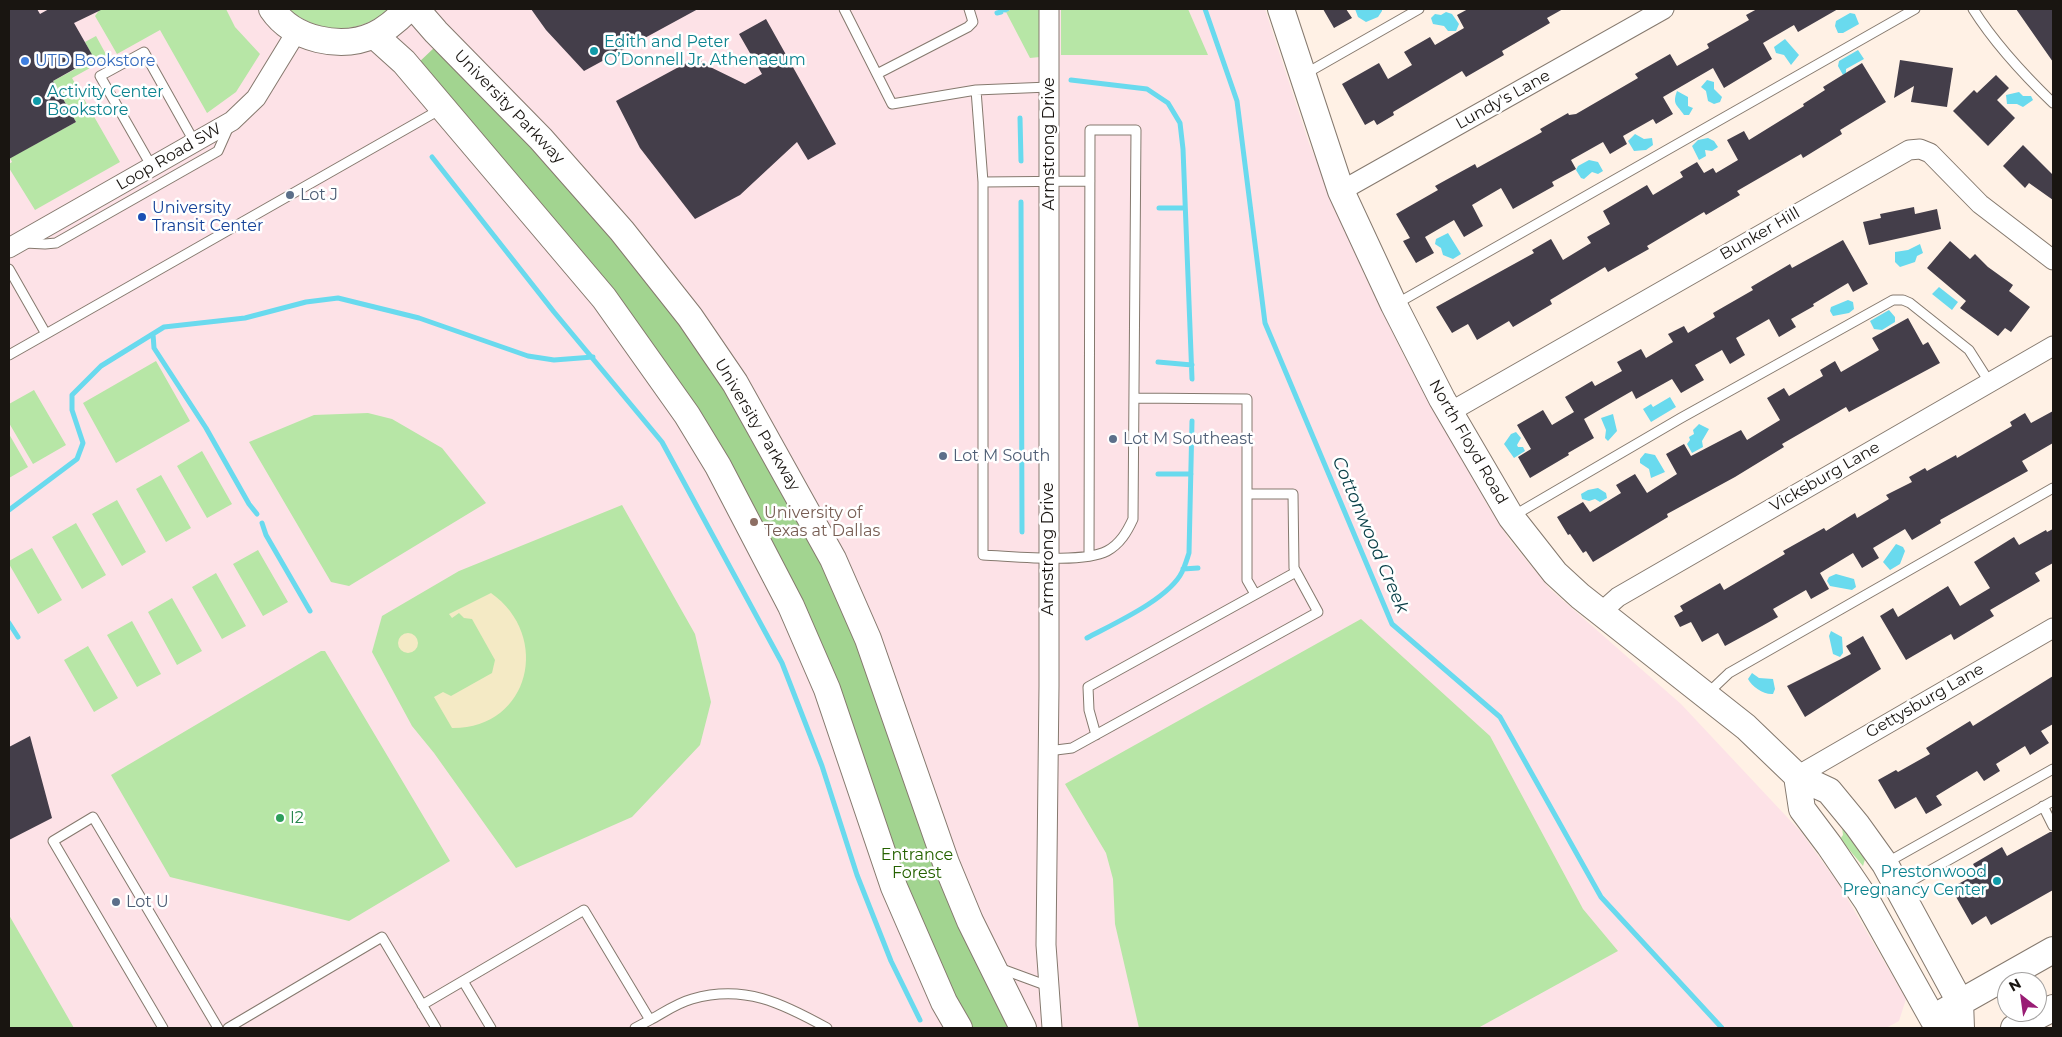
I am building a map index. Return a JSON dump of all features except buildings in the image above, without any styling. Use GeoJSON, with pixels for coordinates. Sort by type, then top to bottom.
{"type":"FeatureCollection","features":[{"type":"Feature","properties":{"kind":"street"},"geometry":{"type":"LineString","coordinates":[[272,9],[296,31],[322,41],[348,42],[374,35],[397,20],[408,9]]}},
{"type":"Feature","properties":{"kind":"street","name":"University Parkway"},"geometry":{"type":"LineString","coordinates":[[416,9],[436,32],[541,139],[622,231],[685,309],[735,383],[833,559],[868,639],[946,863],[991,964],[1023,1028]]}},
{"type":"Feature","properties":{"kind":"street","name":"Armstrong Drive"},"geometry":{"type":"LineString","coordinates":[[1050,9],[1046,945],[1052,1028]]}},
{"type":"Feature","properties":{"kind":"street","name":"North Floyd Road"},"geometry":{"type":"LineString","coordinates":[[1281,9],[1341,191],[1394,305],[1450,412],[1511,517],[1532,546],[1555,572],[1600,613],[1706,694],[1752,732],[1797,776],[1829,791],[1857,825],[1885,864],[1960,1002],[1961,1028]]}},
{"type":"Feature","properties":{"kind":"street","name":"Lundy's Lane"},"geometry":{"type":"LineString","coordinates":[[1341,191],[1664,9]]}},
{"type":"Feature","properties":{"kind":"street","name":"Loop Road SW"},"geometry":{"type":"LineString","coordinates":[[14,245],[232,121],[256,98],[296,31]]}},
{"type":"Feature","properties":{"kind":"street"},"geometry":{"type":"LineString","coordinates":[[374,35],[404,62],[604,298],[687,416],[718,466],[791,606],[827,689],[891,881],[944,1002],[958,1028]]}},
{"type":"Feature","properties":{"kind":"street","name":"Bunker Hill"},"geometry":{"type":"LineString","coordinates":[[1450,412],[1909,150],[1925,150],[1934,156],[1980,204],[2053,260]]}},
{"type":"Feature","properties":{"kind":"street","name":"Vicksburg Lane"},"geometry":{"type":"LineString","coordinates":[[1600,613],[1618,597],[2053,346]]}},
{"type":"Feature","properties":{"kind":"street","name":"Gettysburg Lane"},"geometry":{"type":"LineString","coordinates":[[1797,776],[2053,628]]}},
{"type":"Feature","properties":{"kind":"street"},"geometry":{"type":"LineString","coordinates":[[1797,776],[1802,809],[1867,901],[1930,1025],[1960,1002],[2053,950]]}},
{"type":"Feature","properties":{"kind":"street"},"geometry":{"type":"LineString","coordinates":[[2014,1028],[2053,1008]]}},
{"type":"Feature","properties":{"kind":"lane"},"geometry":{"type":"LineString","coordinates":[[844,9],[892,104],[976,90],[1049,87]]}},
{"type":"Feature","properties":{"kind":"lane"},"geometry":{"type":"LineString","coordinates":[[877,74],[968,27],[973,22],[969,9]]}},
{"type":"Feature","properties":{"kind":"lane"},"geometry":{"type":"LineString","coordinates":[[1302,75],[1419,9]]}},
{"type":"Feature","properties":{"kind":"lane"},"geometry":{"type":"LineString","coordinates":[[1394,305],[1915,9]]}},
{"type":"Feature","properties":{"kind":"lane"},"geometry":{"type":"LineString","coordinates":[[1973,9],[1983,25],[2021,73],[2053,103]]}},
{"type":"Feature","properties":{"kind":"lane"},"geometry":{"type":"LineString","coordinates":[[152,167],[100,76],[144,52],[195,143]]}},
{"type":"Feature","properties":{"kind":"lane"},"geometry":{"type":"LineString","coordinates":[[976,90],[983,182],[983,555],[1089,556],[1107,551],[1124,537],[1133,519],[1136,130],[1090,130],[1089,556]]}},
{"type":"Feature","properties":{"kind":"lane"},"geometry":{"type":"LineString","coordinates":[[9,355],[443,108]]}},
{"type":"Feature","properties":{"kind":"lane"},"geometry":{"type":"LineString","coordinates":[[14,245],[56,242],[218,152],[232,121]]}},
{"type":"Feature","properties":{"kind":"lane"},"geometry":{"type":"LineString","coordinates":[[983,182],[1090,181]]}},
{"type":"Feature","properties":{"kind":"lane"},"geometry":{"type":"LineString","coordinates":[[9,269],[46,334]]}},
{"type":"Feature","properties":{"kind":"lane"},"geometry":{"type":"LineString","coordinates":[[1511,517],[1698,409],[1893,300],[1906,301],[1969,350],[1990,383]]}},
{"type":"Feature","properties":{"kind":"lane"},"geometry":{"type":"LineString","coordinates":[[1135,398],[1247,399],[1247,580],[1255,594]]}},
{"type":"Feature","properties":{"kind":"lane"},"geometry":{"type":"LineString","coordinates":[[1706,694],[1728,673],[2053,488]]}},
{"type":"Feature","properties":{"kind":"lane"},"geometry":{"type":"LineString","coordinates":[[1048,751],[1072,748],[1318,612],[1296,572],[1293,494],[1247,494]]}},
{"type":"Feature","properties":{"kind":"lane"},"geometry":{"type":"LineString","coordinates":[[1096,735],[1089,710],[1088,687],[1296,572]]}},
{"type":"Feature","properties":{"kind":"lane"},"geometry":{"type":"LineString","coordinates":[[1885,864],[2053,769]]}},
{"type":"Feature","properties":{"kind":"lane"},"geometry":{"type":"LineString","coordinates":[[1898,888],[2053,800]]}},
{"type":"Feature","properties":{"kind":"lane"},"geometry":{"type":"LineString","coordinates":[[2043,806],[2053,826]]}},
{"type":"Feature","properties":{"kind":"lane"},"geometry":{"type":"LineString","coordinates":[[163,1028],[53,841],[93,817],[218,1028]]}},
{"type":"Feature","properties":{"kind":"lane"},"geometry":{"type":"LineString","coordinates":[[422,1006],[584,910],[650,1020]]}},
{"type":"Feature","properties":{"kind":"lane"},"geometry":{"type":"LineString","coordinates":[[228,1028],[382,937],[436,1028]]}},
{"type":"Feature","properties":{"kind":"lane"},"geometry":{"type":"LineString","coordinates":[[991,964],[1048,986]]}},
{"type":"Feature","properties":{"kind":"lane"},"geometry":{"type":"LineString","coordinates":[[463,982],[491,1028]]}},
{"type":"Feature","properties":{"kind":"lane"},"geometry":{"type":"LineString","coordinates":[[635,1028],[691,999],[728,993],[758,996],[789,1007],[828,1028]]}},
{"type":"Feature","properties":{"kind":"shaded area","name":"University of Texas at Dallas"},"geometry":{"type":"Polygon","coordinates":[[[9,9],[1265,9],[1309,143],[1364,274],[1405,358],[1488,506],[1509,539],[1550,589],[1681,704],[1801,832],[1840,886],[1906,999],[1899,1021],[1886,1028],[9,1028],[9,9]]]}},
{"type":"Feature","properties":{"kind":"green space"},"geometry":{"type":"Polygon","coordinates":[[[100,9],[226,9],[235,27],[260,54],[236,92],[207,113],[160,30],[117,54],[95,16],[100,9]]]}},
{"type":"Feature","properties":{"kind":"green space"},"geometry":{"type":"Polygon","coordinates":[[[288,9],[389,9],[377,18],[364,24],[338,28],[312,23],[288,9]]]}},
{"type":"Feature","properties":{"kind":"green space"},"geometry":{"type":"Polygon","coordinates":[[[1012,9],[1039,9],[1040,57],[1030,58],[1006,12],[1012,9]]]}},
{"type":"Feature","properties":{"kind":"green space"},"geometry":{"type":"Polygon","coordinates":[[[1061,9],[1188,9],[1208,55],[1061,55],[1061,9]]]}},
{"type":"Feature","properties":{"kind":"green space"},"geometry":{"type":"Polygon","coordinates":[[[96,36],[108,58],[72,78],[120,162],[35,210],[9,168],[9,164],[12,162],[10,158],[76,122],[53,81],[94,59],[85,42],[96,36]]]}},
{"type":"Feature","properties":{"kind":"green space","name":"Entrance Forest"},"geometry":{"type":"Polygon","coordinates":[[[435,47],[613,232],[686,327],[746,419],[827,565],[1014,1028],[969,1028],[696,410],[416,65],[435,47]]]}},
{"type":"Feature","properties":{"kind":"green space"},"geometry":{"type":"Polygon","coordinates":[[[156,361],[190,421],[116,463],[83,403],[156,361]]]}},
{"type":"Feature","properties":{"kind":"green space"},"geometry":{"type":"Polygon","coordinates":[[[34,390],[66,445],[33,464],[9,423],[9,404],[34,390]]]}},
{"type":"Feature","properties":{"kind":"green space"},"geometry":{"type":"Polygon","coordinates":[[[368,413],[392,419],[442,448],[486,503],[349,586],[331,582],[249,442],[314,415],[368,413]]]}},
{"type":"Feature","properties":{"kind":"green space"},"geometry":{"type":"Polygon","coordinates":[[[9,434],[28,467],[9,478],[9,434]]]}},
{"type":"Feature","properties":{"kind":"green space"},"geometry":{"type":"Polygon","coordinates":[[[202,451],[232,504],[207,518],[177,466],[202,451]]]}},
{"type":"Feature","properties":{"kind":"green space"},"geometry":{"type":"Polygon","coordinates":[[[161,475],[191,528],[166,542],[136,489],[161,475]]]}},
{"type":"Feature","properties":{"kind":"green space"},"geometry":{"type":"Polygon","coordinates":[[[117,500],[146,552],[122,566],[92,514],[117,500]]]}},
{"type":"Feature","properties":{"kind":"green space"},"geometry":{"type":"Polygon","coordinates":[[[622,505],[695,634],[711,702],[700,745],[632,817],[516,868],[434,753],[412,726],[372,652],[382,616],[459,571],[622,505]]]}},
{"type":"Feature","properties":{"kind":"green space"},"geometry":{"type":"Polygon","coordinates":[[[76,523],[106,575],[82,589],[52,537],[76,523]]]}},
{"type":"Feature","properties":{"kind":"green space"},"geometry":{"type":"Polygon","coordinates":[[[32,548],[62,600],[38,614],[9,564],[9,561],[32,548]]]}},
{"type":"Feature","properties":{"kind":"green space"},"geometry":{"type":"Polygon","coordinates":[[[258,550],[288,602],[263,616],[233,564],[258,550]]]}},
{"type":"Feature","properties":{"kind":"green space"},"geometry":{"type":"Polygon","coordinates":[[[216,573],[246,626],[222,639],[192,587],[216,573]]]}},
{"type":"Feature","properties":{"kind":"green space"},"geometry":{"type":"Polygon","coordinates":[[[172,598],[202,651],[177,665],[148,612],[172,598]]]}},
{"type":"Feature","properties":{"kind":"green space"},"geometry":{"type":"Polygon","coordinates":[[[1361,619],[1490,736],[1583,909],[1618,951],[1478,1028],[1139,1028],[1115,924],[1113,879],[1106,853],[1065,784],[1361,619]]]}},
{"type":"Feature","properties":{"kind":"green space"},"geometry":{"type":"Polygon","coordinates":[[[132,621],[161,674],[137,687],[107,635],[132,621]]]}},
{"type":"Feature","properties":{"kind":"green space"},"geometry":{"type":"Polygon","coordinates":[[[88,646],[118,698],[94,712],[64,660],[88,646]]]}},
{"type":"Feature","properties":{"kind":"green space","name":"I2"},"geometry":{"type":"Polygon","coordinates":[[[321,651],[325,651],[450,861],[349,921],[170,877],[111,775],[321,651]]]}},
{"type":"Feature","properties":{"kind":"green space"},"geometry":{"type":"Polygon","coordinates":[[[1842,827],[1866,856],[1863,866],[1840,839],[1843,835],[1842,827]]]}},
{"type":"Feature","properties":{"kind":"green space"},"geometry":{"type":"Polygon","coordinates":[[[9,915],[74,1028],[9,1028],[9,915]]]}},
{"type":"Feature","properties":{"kind":"sand"},"geometry":{"type":"Polygon","coordinates":[[[491,593],[510,611],[522,632],[526,655],[524,677],[515,697],[500,713],[479,724],[452,728],[434,697],[443,692],[451,696],[492,673],[495,660],[472,619],[464,618],[459,613],[452,618],[449,614],[491,593]]]}},
{"type":"Feature","properties":{"kind":"sand"},"geometry":{"type":"Polygon","coordinates":[[[408,633],[415,636],[418,643],[415,650],[408,653],[401,650],[398,643],[401,636],[408,633]]]}},
{"type":"Feature","properties":{"kind":"water"},"geometry":{"type":"Polygon","coordinates":[[[1355,9],[1382,9],[1382,11],[1378,17],[1366,22],[1358,17],[1355,9]]]}},
{"type":"Feature","properties":{"kind":"water"},"geometry":{"type":"Polygon","coordinates":[[[1446,12],[1452,14],[1459,24],[1456,31],[1448,31],[1444,26],[1433,24],[1431,18],[1435,14],[1441,15],[1446,12]]]}},
{"type":"Feature","properties":{"kind":"water"},"geometry":{"type":"Polygon","coordinates":[[[1850,13],[1855,14],[1859,24],[1843,33],[1838,33],[1835,26],[1836,21],[1850,13]]]}},
{"type":"Feature","properties":{"kind":"water"},"geometry":{"type":"Polygon","coordinates":[[[1785,39],[1799,55],[1791,65],[1784,55],[1776,53],[1774,47],[1785,39]]]}},
{"type":"Feature","properties":{"kind":"water"},"geometry":{"type":"Polygon","coordinates":[[[1858,50],[1864,59],[1846,69],[1846,73],[1843,75],[1838,66],[1839,61],[1858,50]]]}},
{"type":"Feature","properties":{"kind":"water"},"geometry":{"type":"Polygon","coordinates":[[[1707,80],[1714,82],[1714,89],[1722,97],[1720,102],[1714,104],[1708,101],[1706,91],[1701,87],[1707,80]]]}},
{"type":"Feature","properties":{"kind":"water"},"geometry":{"type":"Polygon","coordinates":[[[1677,91],[1688,97],[1688,106],[1693,108],[1689,115],[1684,115],[1676,104],[1677,91]]]}},
{"type":"Feature","properties":{"kind":"water"},"geometry":{"type":"Polygon","coordinates":[[[2019,92],[2023,96],[2031,96],[2033,100],[2023,107],[2017,104],[2007,104],[2006,95],[2019,92]]]}},
{"type":"Feature","properties":{"kind":"water"},"geometry":{"type":"Polygon","coordinates":[[[1635,134],[1644,139],[1652,138],[1653,145],[1646,150],[1634,151],[1628,141],[1635,134]]]}},
{"type":"Feature","properties":{"kind":"water"},"geometry":{"type":"Polygon","coordinates":[[[1708,138],[1714,141],[1718,147],[1712,151],[1705,150],[1706,156],[1699,160],[1692,146],[1698,140],[1708,138]]]}},
{"type":"Feature","properties":{"kind":"water"},"geometry":{"type":"Polygon","coordinates":[[[1589,160],[1598,162],[1603,171],[1598,174],[1592,172],[1584,179],[1581,178],[1576,170],[1578,166],[1589,160]]]}},
{"type":"Feature","properties":{"kind":"water"},"geometry":{"type":"Polygon","coordinates":[[[1448,233],[1461,254],[1453,259],[1443,255],[1441,248],[1435,244],[1436,239],[1448,233]]]}},
{"type":"Feature","properties":{"kind":"water"},"geometry":{"type":"Polygon","coordinates":[[[1920,244],[1923,253],[1917,256],[1915,262],[1900,267],[1895,262],[1895,252],[1908,250],[1920,244]]]}},
{"type":"Feature","properties":{"kind":"water"},"geometry":{"type":"Polygon","coordinates":[[[1939,287],[1958,302],[1952,310],[1932,294],[1939,287]]]}},
{"type":"Feature","properties":{"kind":"water"},"geometry":{"type":"Polygon","coordinates":[[[1848,300],[1853,302],[1854,309],[1849,313],[1833,316],[1830,311],[1831,307],[1848,300]]]}},
{"type":"Feature","properties":{"kind":"water"},"geometry":{"type":"Polygon","coordinates":[[[1889,310],[1895,317],[1895,322],[1882,330],[1874,329],[1870,321],[1889,310]]]}},
{"type":"Feature","properties":{"kind":"water"},"geometry":{"type":"Polygon","coordinates":[[[1670,397],[1676,407],[1651,422],[1643,409],[1651,404],[1653,407],[1670,397]]]}},
{"type":"Feature","properties":{"kind":"water"},"geometry":{"type":"Polygon","coordinates":[[[1613,414],[1617,431],[1608,441],[1605,438],[1606,430],[1601,418],[1613,414]]]}},
{"type":"Feature","properties":{"kind":"water"},"geometry":{"type":"Polygon","coordinates":[[[1699,424],[1709,429],[1702,441],[1703,447],[1692,453],[1687,444],[1690,440],[1689,437],[1694,434],[1693,430],[1699,424]]]}},
{"type":"Feature","properties":{"kind":"water"},"geometry":{"type":"Polygon","coordinates":[[[1516,432],[1521,438],[1517,445],[1518,447],[1523,447],[1525,451],[1514,458],[1504,444],[1511,434],[1516,432]]]}},
{"type":"Feature","properties":{"kind":"water"},"geometry":{"type":"Polygon","coordinates":[[[1645,453],[1655,455],[1665,472],[1651,478],[1649,469],[1640,463],[1640,459],[1645,453]]]}},
{"type":"Feature","properties":{"kind":"water"},"geometry":{"type":"Polygon","coordinates":[[[1598,488],[1606,493],[1607,498],[1600,502],[1595,499],[1589,501],[1582,499],[1581,494],[1598,488]]]}},
{"type":"Feature","properties":{"kind":"water"},"geometry":{"type":"Polygon","coordinates":[[[1896,544],[1903,547],[1905,551],[1900,564],[1890,570],[1883,562],[1896,544]]]}},
{"type":"Feature","properties":{"kind":"water"},"geometry":{"type":"Polygon","coordinates":[[[1836,574],[1854,579],[1856,587],[1852,590],[1830,586],[1827,581],[1829,577],[1836,574]]]}},
{"type":"Feature","properties":{"kind":"water"},"geometry":{"type":"Polygon","coordinates":[[[1831,631],[1842,637],[1843,653],[1840,657],[1833,654],[1829,636],[1831,631]]]}},
{"type":"Feature","properties":{"kind":"water"},"geometry":{"type":"Polygon","coordinates":[[[1752,673],[1759,678],[1773,679],[1775,689],[1773,694],[1762,692],[1752,685],[1748,679],[1752,673]]]}},
{"type":"Feature","properties":{"kind":"waterway","name":"Cottonwood Creek"},"geometry":{"type":"LineString","coordinates":[[1205,9],[1237,101],[1265,323],[1392,624],[1500,717],[1601,897],[1722,1028]]}},
{"type":"Feature","properties":{"kind":"waterway"},"geometry":{"type":"LineString","coordinates":[[997,13],[1001,12]]}},
{"type":"Feature","properties":{"kind":"waterway"},"geometry":{"type":"LineString","coordinates":[[1071,80],[1147,89],[1168,103],[1180,123],[1183,149],[1192,379]]}},
{"type":"Feature","properties":{"kind":"waterway"},"geometry":{"type":"LineString","coordinates":[[1020,118],[1021,161]]}},
{"type":"Feature","properties":{"kind":"waterway"},"geometry":{"type":"LineString","coordinates":[[432,157],[554,312],[662,442],[782,663],[822,766],[857,875],[891,961],[920,1020]]}},
{"type":"Feature","properties":{"kind":"waterway"},"geometry":{"type":"LineString","coordinates":[[1021,202],[1022,532]]}},
{"type":"Feature","properties":{"kind":"waterway"},"geometry":{"type":"LineString","coordinates":[[1159,208],[1184,208]]}},
{"type":"Feature","properties":{"kind":"waterway"},"geometry":{"type":"LineString","coordinates":[[9,510],[77,459],[83,443],[72,410],[72,395],[101,366],[164,327],[245,318],[306,302],[338,298],[419,318],[528,356],[554,360],[593,357]]}},
{"type":"Feature","properties":{"kind":"waterway"},"geometry":{"type":"LineString","coordinates":[[153,334],[154,348],[206,428],[249,504],[257,514]]}},
{"type":"Feature","properties":{"kind":"waterway"},"geometry":{"type":"LineString","coordinates":[[1158,362],[1192,365]]}},
{"type":"Feature","properties":{"kind":"waterway"},"geometry":{"type":"LineString","coordinates":[[1087,638],[1153,601],[1165,592],[1182,572],[1189,553],[1192,421]]}},
{"type":"Feature","properties":{"kind":"waterway"},"geometry":{"type":"LineString","coordinates":[[1158,474],[1191,474]]}},
{"type":"Feature","properties":{"kind":"waterway"},"geometry":{"type":"LineString","coordinates":[[262,523],[266,535],[310,611]]}},
{"type":"Feature","properties":{"kind":"waterway"},"geometry":{"type":"LineString","coordinates":[[1183,569],[1198,568]]}},
{"type":"Feature","properties":{"kind":"waterway"},"geometry":{"type":"LineString","coordinates":[[9,623],[18,637]]}},
{"type":"Feature","properties":{"kind":"place","name":"Edith and Peter O’Donnell Jr. Athenaeum"},"geometry":{"type":"Point","coordinates":[594,51]}},
{"type":"Feature","properties":{"kind":"place","name":"UTD Bookstore"},"geometry":{"type":"Point","coordinates":[25,61]}},
{"type":"Feature","properties":{"kind":"place","name":"Activity Center Bookstore"},"geometry":{"type":"Point","coordinates":[37,101]}},
{"type":"Feature","properties":{"kind":"place","name":"Lot J"},"geometry":{"type":"Point","coordinates":[290,195]}},
{"type":"Feature","properties":{"kind":"place","name":"University Transit Center"},"geometry":{"type":"Point","coordinates":[142,217]}},
{"type":"Feature","properties":{"kind":"place","name":"Lot M Southeast"},"geometry":{"type":"Point","coordinates":[1113,439]}},
{"type":"Feature","properties":{"kind":"place","name":"Lot M South"},"geometry":{"type":"Point","coordinates":[943,456]}},
{"type":"Feature","properties":{"kind":"place","name":"University of Texas at Dallas"},"geometry":{"type":"Point","coordinates":[754,522]}},
{"type":"Feature","properties":{"kind":"place","name":"I2"},"geometry":{"type":"Point","coordinates":[280,818]}},
{"type":"Feature","properties":{"kind":"place","name":"Prestonwood Pregnancy Center"},"geometry":{"type":"Point","coordinates":[1997,881]}},
{"type":"Feature","properties":{"kind":"place","name":"Lot U"},"geometry":{"type":"Point","coordinates":[116,902]}}]}
